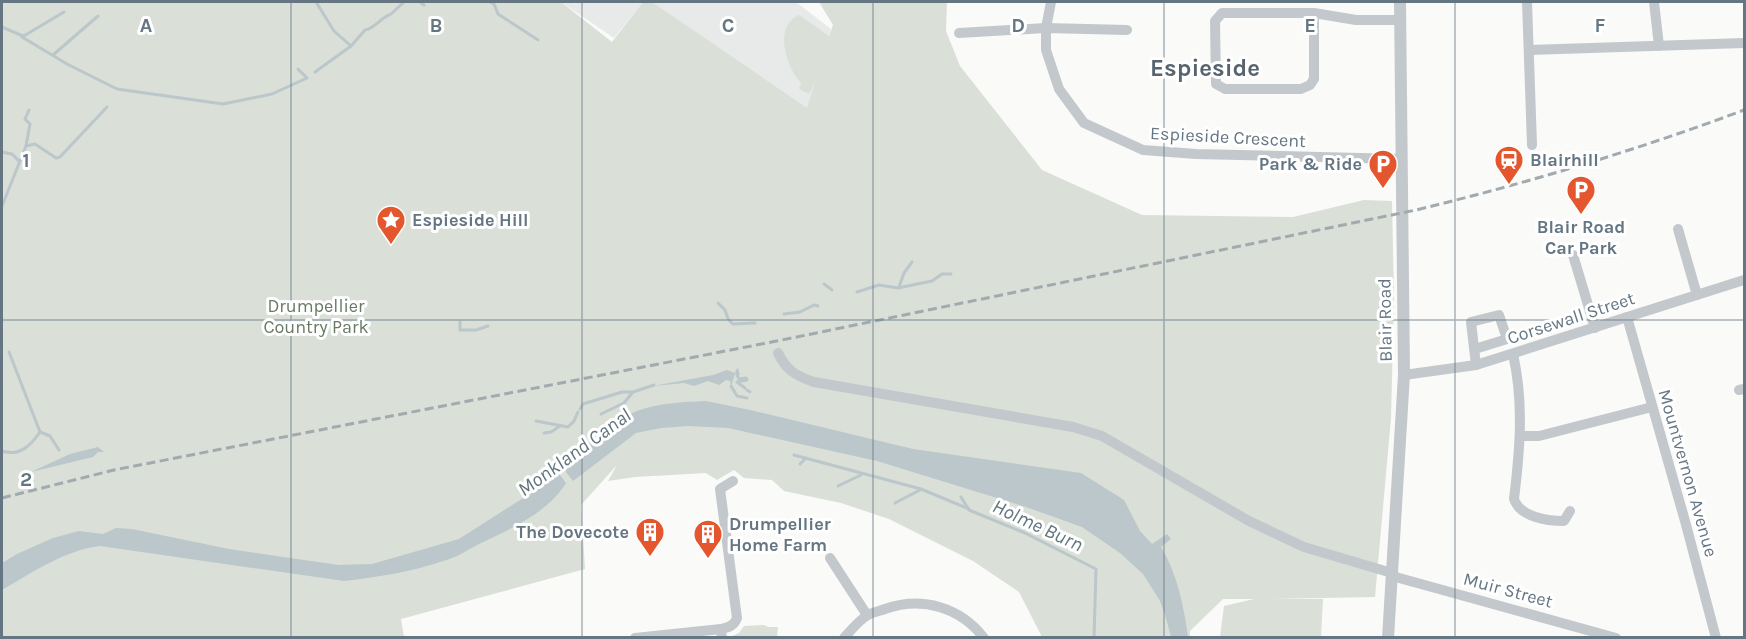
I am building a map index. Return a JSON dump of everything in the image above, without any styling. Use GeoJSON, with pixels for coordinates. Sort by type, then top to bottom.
{"type":"FeatureCollection","features":[{"type":"Feature","properties":{"kind":"street","name":"Espieside Crescent"},"geometry":{"type":"LineString","coordinates":[[1051,2],[1046,28],[1046,50],[1059,89],[1084,123],[1143,150],[1196,154],[1401,159]]}},
{"type":"Feature","properties":{"kind":"street","name":"Blair Road"},"geometry":{"type":"LineString","coordinates":[[1388,638],[1404,375],[1400,2]]}},
{"type":"Feature","properties":{"kind":"street"},"geometry":{"type":"LineString","coordinates":[[1527,2],[1532,146]]}},
{"type":"Feature","properties":{"kind":"street"},"geometry":{"type":"LineString","coordinates":[[1654,2],[1659,46]]}},
{"type":"Feature","properties":{"kind":"street"},"geometry":{"type":"LineString","coordinates":[[1314,13],[1314,79],[1310,86],[1225,88],[1216,84],[1215,21],[1220,15],[1226,13],[1314,13],[1356,20],[1400,20]]}},
{"type":"Feature","properties":{"kind":"street"},"geometry":{"type":"LineString","coordinates":[[959,33],[1046,28],[1127,30]]}},
{"type":"Feature","properties":{"kind":"street"},"geometry":{"type":"LineString","coordinates":[[1529,50],[1740,44]]}},
{"type":"Feature","properties":{"kind":"street"},"geometry":{"type":"LineString","coordinates":[[1678,229],[1696,295]]}},
{"type":"Feature","properties":{"kind":"street"},"geometry":{"type":"LineString","coordinates":[[1573,255],[1595,328]]}},
{"type":"Feature","properties":{"kind":"street","name":"Corsewall Street"},"geometry":{"type":"LineString","coordinates":[[1404,375],[1476,365],[1744,280]]}},
{"type":"Feature","properties":{"kind":"street","name":"Mountvernon Avenue"},"geometry":{"type":"LineString","coordinates":[[1627,317],[1716,638]]}},
{"type":"Feature","properties":{"kind":"street"},"geometry":{"type":"LineString","coordinates":[[1475,349],[1476,365]]}},
{"type":"Feature","properties":{"kind":"street","name":"Muir Street"},"geometry":{"type":"LineString","coordinates":[[778,353],[793,374],[814,382],[1073,427],[1102,436],[1249,522],[1304,547],[1616,638]]}},
{"type":"Feature","properties":{"kind":"street"},"geometry":{"type":"LineString","coordinates":[[1513,354],[1520,390],[1521,436],[1514,499],[1526,514],[1557,521],[1564,521],[1570,511]]}},
{"type":"Feature","properties":{"kind":"street"},"geometry":{"type":"LineString","coordinates":[[1521,436],[1539,436],[1652,407]]}},
{"type":"Feature","properties":{"kind":"street"},"geometry":{"type":"LineString","coordinates":[[635,638],[721,633],[735,623],[720,489],[733,481]]}},
{"type":"Feature","properties":{"kind":"street"},"geometry":{"type":"LineString","coordinates":[[830,558],[867,615]]}},
{"type":"Feature","properties":{"kind":"street"},"geometry":{"type":"LineString","coordinates":[[844,638],[867,615],[899,604],[919,603],[938,606],[968,620],[984,638]]}},
{"type":"Feature","properties":{"kind":"shaded area"},"geometry":{"type":"Polygon","coordinates":[[[561,2],[643,2],[614,38],[561,2]]]}},
{"type":"Feature","properties":{"kind":"shaded area"},"geometry":{"type":"Polygon","coordinates":[[[652,2],[796,2],[831,29],[807,112],[652,2]]]}},
{"type":"Feature","properties":{"kind":"shaded area"},"geometry":{"type":"Polygon","coordinates":[[[738,368],[740,375],[735,374],[731,386],[730,381],[726,380],[719,385],[708,381],[694,386],[684,383],[653,386],[713,375],[727,370],[735,373],[738,368]]]}},
{"type":"Feature","properties":{"kind":"shaded area"},"geometry":{"type":"Polygon","coordinates":[[[706,401],[913,449],[1081,473],[1124,500],[1140,531],[1152,544],[1167,534],[1171,539],[1161,547],[1179,590],[1188,637],[1171,637],[1160,601],[1143,574],[1120,553],[1082,527],[1026,507],[877,461],[728,428],[689,426],[636,433],[573,481],[562,467],[597,436],[626,416],[645,408],[680,402],[706,401]]]}},
{"type":"Feature","properties":{"kind":"shaded area"},"geometry":{"type":"Polygon","coordinates":[[[98,447],[104,452],[98,452],[93,457],[31,472],[70,454],[98,447]]]}},
{"type":"Feature","properties":{"kind":"shaded area"},"geometry":{"type":"Polygon","coordinates":[[[557,471],[566,483],[548,504],[526,520],[447,560],[407,571],[344,581],[100,546],[61,557],[2,590],[2,563],[17,554],[53,538],[79,531],[103,534],[116,528],[132,529],[229,549],[339,565],[372,564],[459,539],[531,493],[557,471]]]}},
{"type":"Feature","properties":{"kind":"green space","name":"Drumpellier Country Park"},"geometry":{"type":"Polygon","coordinates":[[[2,2],[561,2],[612,42],[643,2],[652,2],[807,108],[815,82],[809,94],[799,89],[801,83],[791,67],[785,47],[786,28],[791,20],[799,15],[829,36],[833,25],[819,2],[947,2],[946,31],[960,66],[1042,170],[1142,215],[1293,217],[1364,200],[1392,201],[1394,297],[1391,418],[1375,597],[1267,599],[1323,599],[1321,637],[1220,637],[1224,606],[1254,599],[1223,599],[1190,631],[1190,637],[1042,637],[1019,592],[973,561],[889,519],[841,503],[784,491],[772,480],[744,478],[734,470],[717,480],[706,473],[608,481],[617,465],[581,505],[585,569],[401,619],[404,637],[2,637],[2,2]]]}},
{"type":"Feature","properties":{"kind":"green space"},"geometry":{"type":"Polygon","coordinates":[[[744,626],[778,627],[777,637],[730,637],[739,633],[744,626]]]}},
{"type":"Feature","properties":{"kind":"waterway"},"geometry":{"type":"LineString","coordinates":[[316,2],[334,31],[351,46]]}},
{"type":"Feature","properties":{"kind":"waterway"},"geometry":{"type":"LineString","coordinates":[[391,14],[404,2]]}},
{"type":"Feature","properties":{"kind":"waterway"},"geometry":{"type":"LineString","coordinates":[[420,2],[424,5]]}},
{"type":"Feature","properties":{"kind":"waterway"},"geometry":{"type":"LineString","coordinates":[[490,2],[494,4],[498,14],[538,40]]}},
{"type":"Feature","properties":{"kind":"waterway"},"geometry":{"type":"LineString","coordinates":[[64,12],[22,37],[67,64],[117,89],[223,104],[272,94],[307,78],[298,69]]}},
{"type":"Feature","properties":{"kind":"waterway"},"geometry":{"type":"LineString","coordinates":[[315,72],[351,46],[365,30],[372,28],[389,15]]}},
{"type":"Feature","properties":{"kind":"waterway"},"geometry":{"type":"LineString","coordinates":[[53,55],[98,16]]}},
{"type":"Feature","properties":{"kind":"waterway"},"geometry":{"type":"LineString","coordinates":[[2,27],[23,36]]}},
{"type":"Feature","properties":{"kind":"waterway"},"geometry":{"type":"LineString","coordinates":[[2,206],[26,146],[35,144],[56,158],[60,157],[107,107]]}},
{"type":"Feature","properties":{"kind":"waterway"},"geometry":{"type":"LineString","coordinates":[[26,146],[30,124],[25,119],[29,110]]}},
{"type":"Feature","properties":{"kind":"waterway"},"geometry":{"type":"LineString","coordinates":[[2,152],[12,154],[19,161]]}},
{"type":"Feature","properties":{"kind":"waterway"},"geometry":{"type":"LineString","coordinates":[[899,287],[904,273],[912,262]]}},
{"type":"Feature","properties":{"kind":"waterway"},"geometry":{"type":"LineString","coordinates":[[857,292],[879,285],[898,288],[932,281],[942,274],[951,274]]}},
{"type":"Feature","properties":{"kind":"waterway"},"geometry":{"type":"LineString","coordinates":[[824,284],[832,290]]}},
{"type":"Feature","properties":{"kind":"waterway"},"geometry":{"type":"LineString","coordinates":[[718,303],[733,324],[755,323]]}},
{"type":"Feature","properties":{"kind":"waterway"},"geometry":{"type":"LineString","coordinates":[[784,314],[800,312],[814,305],[818,306]]}},
{"type":"Feature","properties":{"kind":"waterway"},"geometry":{"type":"LineString","coordinates":[[460,322],[460,330],[476,330],[488,326]]}},
{"type":"Feature","properties":{"kind":"waterway"},"geometry":{"type":"LineString","coordinates":[[9,352],[40,432]]}},
{"type":"Feature","properties":{"kind":"waterway"},"geometry":{"type":"LineString","coordinates":[[737,375],[739,379],[746,378],[747,380],[737,382],[745,388]]}},
{"type":"Feature","properties":{"kind":"waterway"},"geometry":{"type":"LineString","coordinates":[[580,409],[583,404],[654,385]]}},
{"type":"Feature","properties":{"kind":"waterway"},"geometry":{"type":"LineString","coordinates":[[731,386],[737,396],[747,398]]}},
{"type":"Feature","properties":{"kind":"waterway","name":"Monkland Canal"},"geometry":{"type":"LineString","coordinates":[[601,414],[624,403],[633,392]]}},
{"type":"Feature","properties":{"kind":"waterway"},"geometry":{"type":"LineString","coordinates":[[536,421],[568,427],[578,412]]}},
{"type":"Feature","properties":{"kind":"waterway"},"geometry":{"type":"LineString","coordinates":[[544,433],[551,432],[560,426]]}},
{"type":"Feature","properties":{"kind":"waterway"},"geometry":{"type":"LineString","coordinates":[[2,451],[20,451],[29,445],[40,432],[50,436],[59,450]]}},
{"type":"Feature","properties":{"kind":"waterway","name":"Holme Burn"},"geometry":{"type":"LineString","coordinates":[[794,455],[921,489],[969,509]]}},
{"type":"Feature","properties":{"kind":"waterway","name":"Holme Burn"},"geometry":{"type":"LineString","coordinates":[[800,464],[806,458]]}},
{"type":"Feature","properties":{"kind":"waterway"},"geometry":{"type":"LineString","coordinates":[[838,486],[861,475]]}},
{"type":"Feature","properties":{"kind":"waterway"},"geometry":{"type":"LineString","coordinates":[[895,503],[920,490]]}},
{"type":"Feature","properties":{"kind":"waterway","name":"Holme Burn"},"geometry":{"type":"LineString","coordinates":[[961,497],[969,510],[1025,533],[1096,569],[1094,638]]}},
{"type":"Feature","properties":{"kind":"railway"},"geometry":{"type":"LineString","coordinates":[[2,498],[114,470],[782,340],[1416,210],[1582,165],[1744,110]]}},
{"type":"Feature","properties":{"kind":"place","name":"Blairhill"},"geometry":{"type":"Point","coordinates":[1509,186]}},
{"type":"Feature","properties":{"kind":"place","name":"Park & Ride"},"geometry":{"type":"Point","coordinates":[1383,190]}},
{"type":"Feature","properties":{"kind":"place","name":"Blair Road Car Park"},"geometry":{"type":"Point","coordinates":[1581,216]}},
{"type":"Feature","properties":{"kind":"place","name":"Espieside Hill"},"geometry":{"type":"Point","coordinates":[391,246]}},
{"type":"Feature","properties":{"kind":"place","name":"The Dovecote"},"geometry":{"type":"Point","coordinates":[650,558]}},
{"type":"Feature","properties":{"kind":"place","name":"Drumpellier Home Farm"},"geometry":{"type":"Point","coordinates":[708,560]}},
{"type":"Feature","properties":{"kind":"district","name":"Espieside"},"geometry":{"type":"Point","coordinates":[1205,68]}}]}
